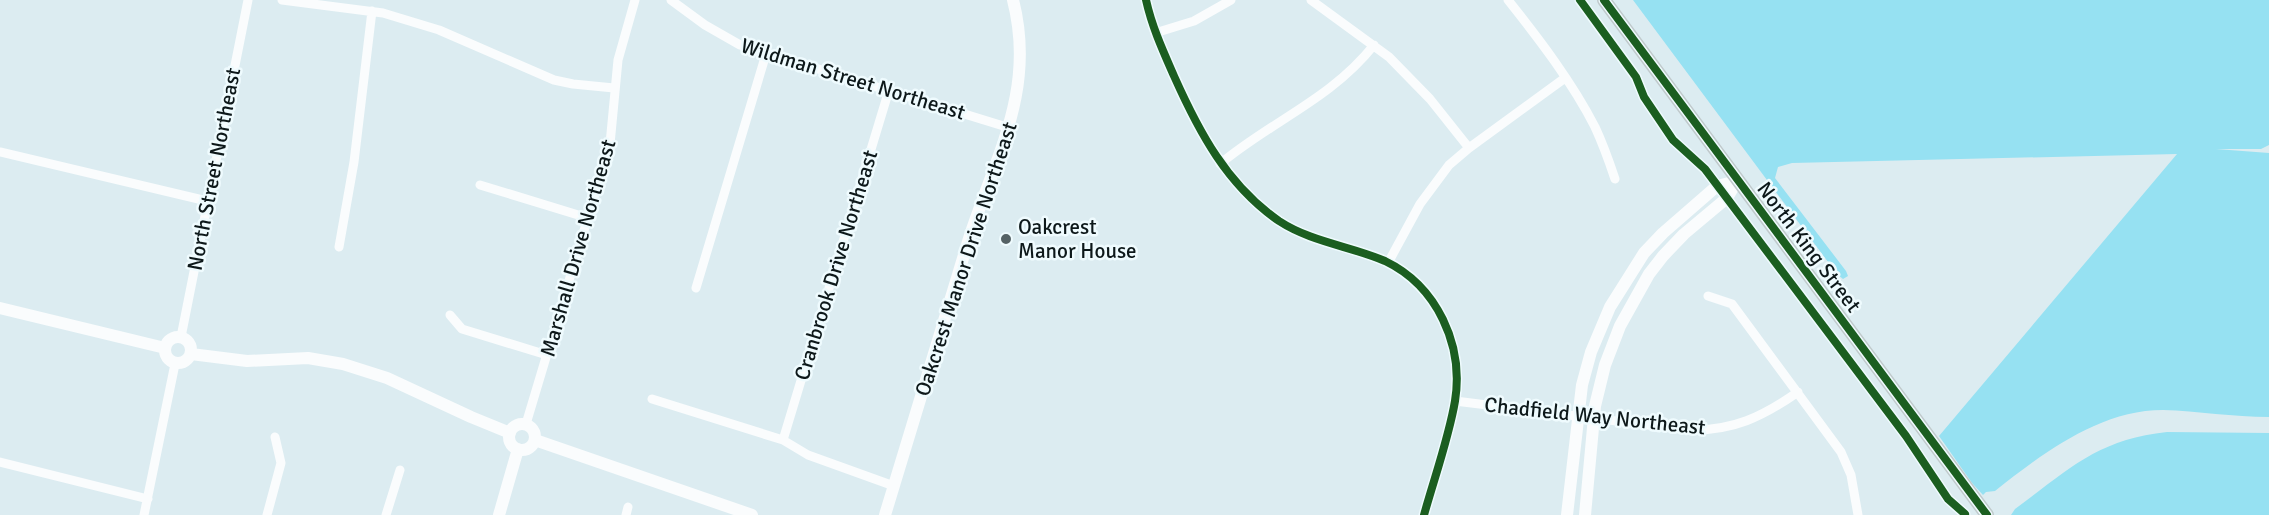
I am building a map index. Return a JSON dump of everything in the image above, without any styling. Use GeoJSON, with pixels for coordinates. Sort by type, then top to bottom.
{"type":"FeatureCollection","features":[{"type":"Feature","properties":{"kind":"main road","name":"North King Street"},"geometry":{"type":"LineString","coordinates":[[1604,0],[1987,515]]}},
{"type":"Feature","properties":{"kind":"street","name":"North Street Northeast"},"geometry":{"type":"LineString","coordinates":[[181,337],[248,0]]}},
{"type":"Feature","properties":{"kind":"street"},"geometry":{"type":"LineString","coordinates":[[282,0],[372,10],[439,30],[554,80],[614,88]]}},
{"type":"Feature","properties":{"kind":"street","name":"Marshall Drive Northeast"},"geometry":{"type":"LineString","coordinates":[[526,424],[610,144],[618,60],[636,0]]}},
{"type":"Feature","properties":{"kind":"street","name":"Wildman Street Northeast"},"geometry":{"type":"LineString","coordinates":[[671,0],[723,37],[740,45],[1010,128]]}},
{"type":"Feature","properties":{"kind":"street","name":"Oakcrest Manor Drive Northeast"},"geometry":{"type":"LineString","coordinates":[[885,515],[968,242],[1010,128],[1020,67],[1020,42],[1014,0]]}},
{"type":"Feature","properties":{"kind":"street"},"geometry":{"type":"LineString","coordinates":[[1146,0],[1155,33],[1201,133],[1220,164],[1236,184],[1280,221],[1318,239],[1371,255],[1388,263],[1419,285],[1441,314],[1455,359],[1455,401],[1424,515]]}},
{"type":"Feature","properties":{"kind":"street"},"geometry":{"type":"LineString","coordinates":[[1155,33],[1194,21],[1231,0]]}},
{"type":"Feature","properties":{"kind":"street"},"geometry":{"type":"LineString","coordinates":[[1311,0],[1374,45],[1417,84],[1469,148]]}},
{"type":"Feature","properties":{"kind":"street"},"geometry":{"type":"LineString","coordinates":[[1508,0],[1565,78],[1594,126],[1615,179]]}},
{"type":"Feature","properties":{"kind":"street"},"geometry":{"type":"LineString","coordinates":[[339,247],[354,162],[372,10]]}},
{"type":"Feature","properties":{"kind":"street"},"geometry":{"type":"LineString","coordinates":[[1220,164],[1249,142],[1335,86],[1374,45]]}},
{"type":"Feature","properties":{"kind":"street"},"geometry":{"type":"LineString","coordinates":[[696,288],[766,54]]}},
{"type":"Feature","properties":{"kind":"street"},"geometry":{"type":"LineString","coordinates":[[1388,263],[1414,213],[1449,165],[1565,78]]}},
{"type":"Feature","properties":{"kind":"street","name":"Cranbrook Drive Northeast"},"geometry":{"type":"LineString","coordinates":[[783,440],[889,90]]}},
{"type":"Feature","properties":{"kind":"street"},"geometry":{"type":"LineString","coordinates":[[0,152],[207,201]]}},
{"type":"Feature","properties":{"kind":"street"},"geometry":{"type":"LineString","coordinates":[[1567,515],[1577,416],[1585,371],[1600,329],[1621,288],[1644,253],[1716,186],[1737,181]]}},
{"type":"Feature","properties":{"kind":"street"},"geometry":{"type":"LineString","coordinates":[[1585,515],[1595,406],[1605,365],[1620,326],[1636,295],[1664,256],[1684,234],[1727,198],[1737,181]]}},
{"type":"Feature","properties":{"kind":"street"},"geometry":{"type":"LineString","coordinates":[[480,185],[588,218]]}},
{"type":"Feature","properties":{"kind":"street"},"geometry":{"type":"LineString","coordinates":[[1708,296],[1732,304],[1831,437],[1847,465],[1855,489],[1858,515]]}},
{"type":"Feature","properties":{"kind":"street"},"geometry":{"type":"LineString","coordinates":[[0,308],[165,348]]}},
{"type":"Feature","properties":{"kind":"street"},"geometry":{"type":"LineString","coordinates":[[450,315],[462,328],[547,355]]}},
{"type":"Feature","properties":{"kind":"street"},"geometry":{"type":"LineString","coordinates":[[181,337],[190,344],[191,354],[187,361],[176,364],[167,358],[165,348],[170,339],[181,337]]}},
{"type":"Feature","properties":{"kind":"street"},"geometry":{"type":"LineString","coordinates":[[191,354],[247,361],[308,358],[344,364],[387,378],[510,433]]}},
{"type":"Feature","properties":{"kind":"street"},"geometry":{"type":"LineString","coordinates":[[144,515],[176,364]]}},
{"type":"Feature","properties":{"kind":"street","name":"Chadfield Way Northeast"},"geometry":{"type":"LineString","coordinates":[[1455,401],[1706,431],[1757,418],[1798,392]]}},
{"type":"Feature","properties":{"kind":"street"},"geometry":{"type":"LineString","coordinates":[[652,399],[783,440],[808,455],[894,486]]}},
{"type":"Feature","properties":{"kind":"street"},"geometry":{"type":"LineString","coordinates":[[526,424],[534,430],[535,440],[528,448],[518,449],[511,442],[510,433],[515,426],[526,424]]}},
{"type":"Feature","properties":{"kind":"street"},"geometry":{"type":"LineString","coordinates":[[267,515],[281,463],[275,437]]}},
{"type":"Feature","properties":{"kind":"street"},"geometry":{"type":"LineString","coordinates":[[535,440],[747,514]]}},
{"type":"Feature","properties":{"kind":"street"},"geometry":{"type":"LineString","coordinates":[[499,515],[518,449]]}},
{"type":"Feature","properties":{"kind":"street"},"geometry":{"type":"LineString","coordinates":[[0,462],[148,499]]}},
{"type":"Feature","properties":{"kind":"street"},"geometry":{"type":"LineString","coordinates":[[386,515],[400,470]]}},
{"type":"Feature","properties":{"kind":"shaded area"},"geometry":{"type":"Polygon","coordinates":[[[1633,0],[2269,0],[2269,145],[2261,149],[2216,149],[2269,153],[2269,417],[2163,410],[2116,417],[2052,449],[1995,491],[1986,492],[1983,495],[1939,436],[2177,154],[1792,163],[1778,167],[1775,178],[1846,271],[1848,276],[1843,279],[1633,0]]]}},
{"type":"Feature","properties":{"kind":"shaded area"},"geometry":{"type":"Polygon","coordinates":[[[2167,432],[2269,433],[2269,515],[2011,515],[2015,509],[2085,458],[2122,442],[2167,432]]]}},
{"type":"Feature","properties":{"kind":"cycle path"},"geometry":{"type":"LineString","coordinates":[[1146,0],[1162,48],[1204,137],[1244,191],[1261,207],[1291,228],[1385,261],[1403,272],[1419,286],[1443,319],[1451,339],[1455,359],[1457,380],[1455,401],[1424,515]]}},
{"type":"Feature","properties":{"kind":"cycle path"},"geometry":{"type":"LineString","coordinates":[[1580,0],[1636,77],[1644,97],[1673,140],[1705,169],[1906,436],[1948,499],[1965,514]]}},
{"type":"Feature","properties":{"kind":"cycle path"},"geometry":{"type":"LineString","coordinates":[[1604,0],[1987,515]]}},
{"type":"Feature","properties":{"kind":"place","name":"Oakcrest Manor House"},"geometry":{"type":"Point","coordinates":[1006,239]}}]}
